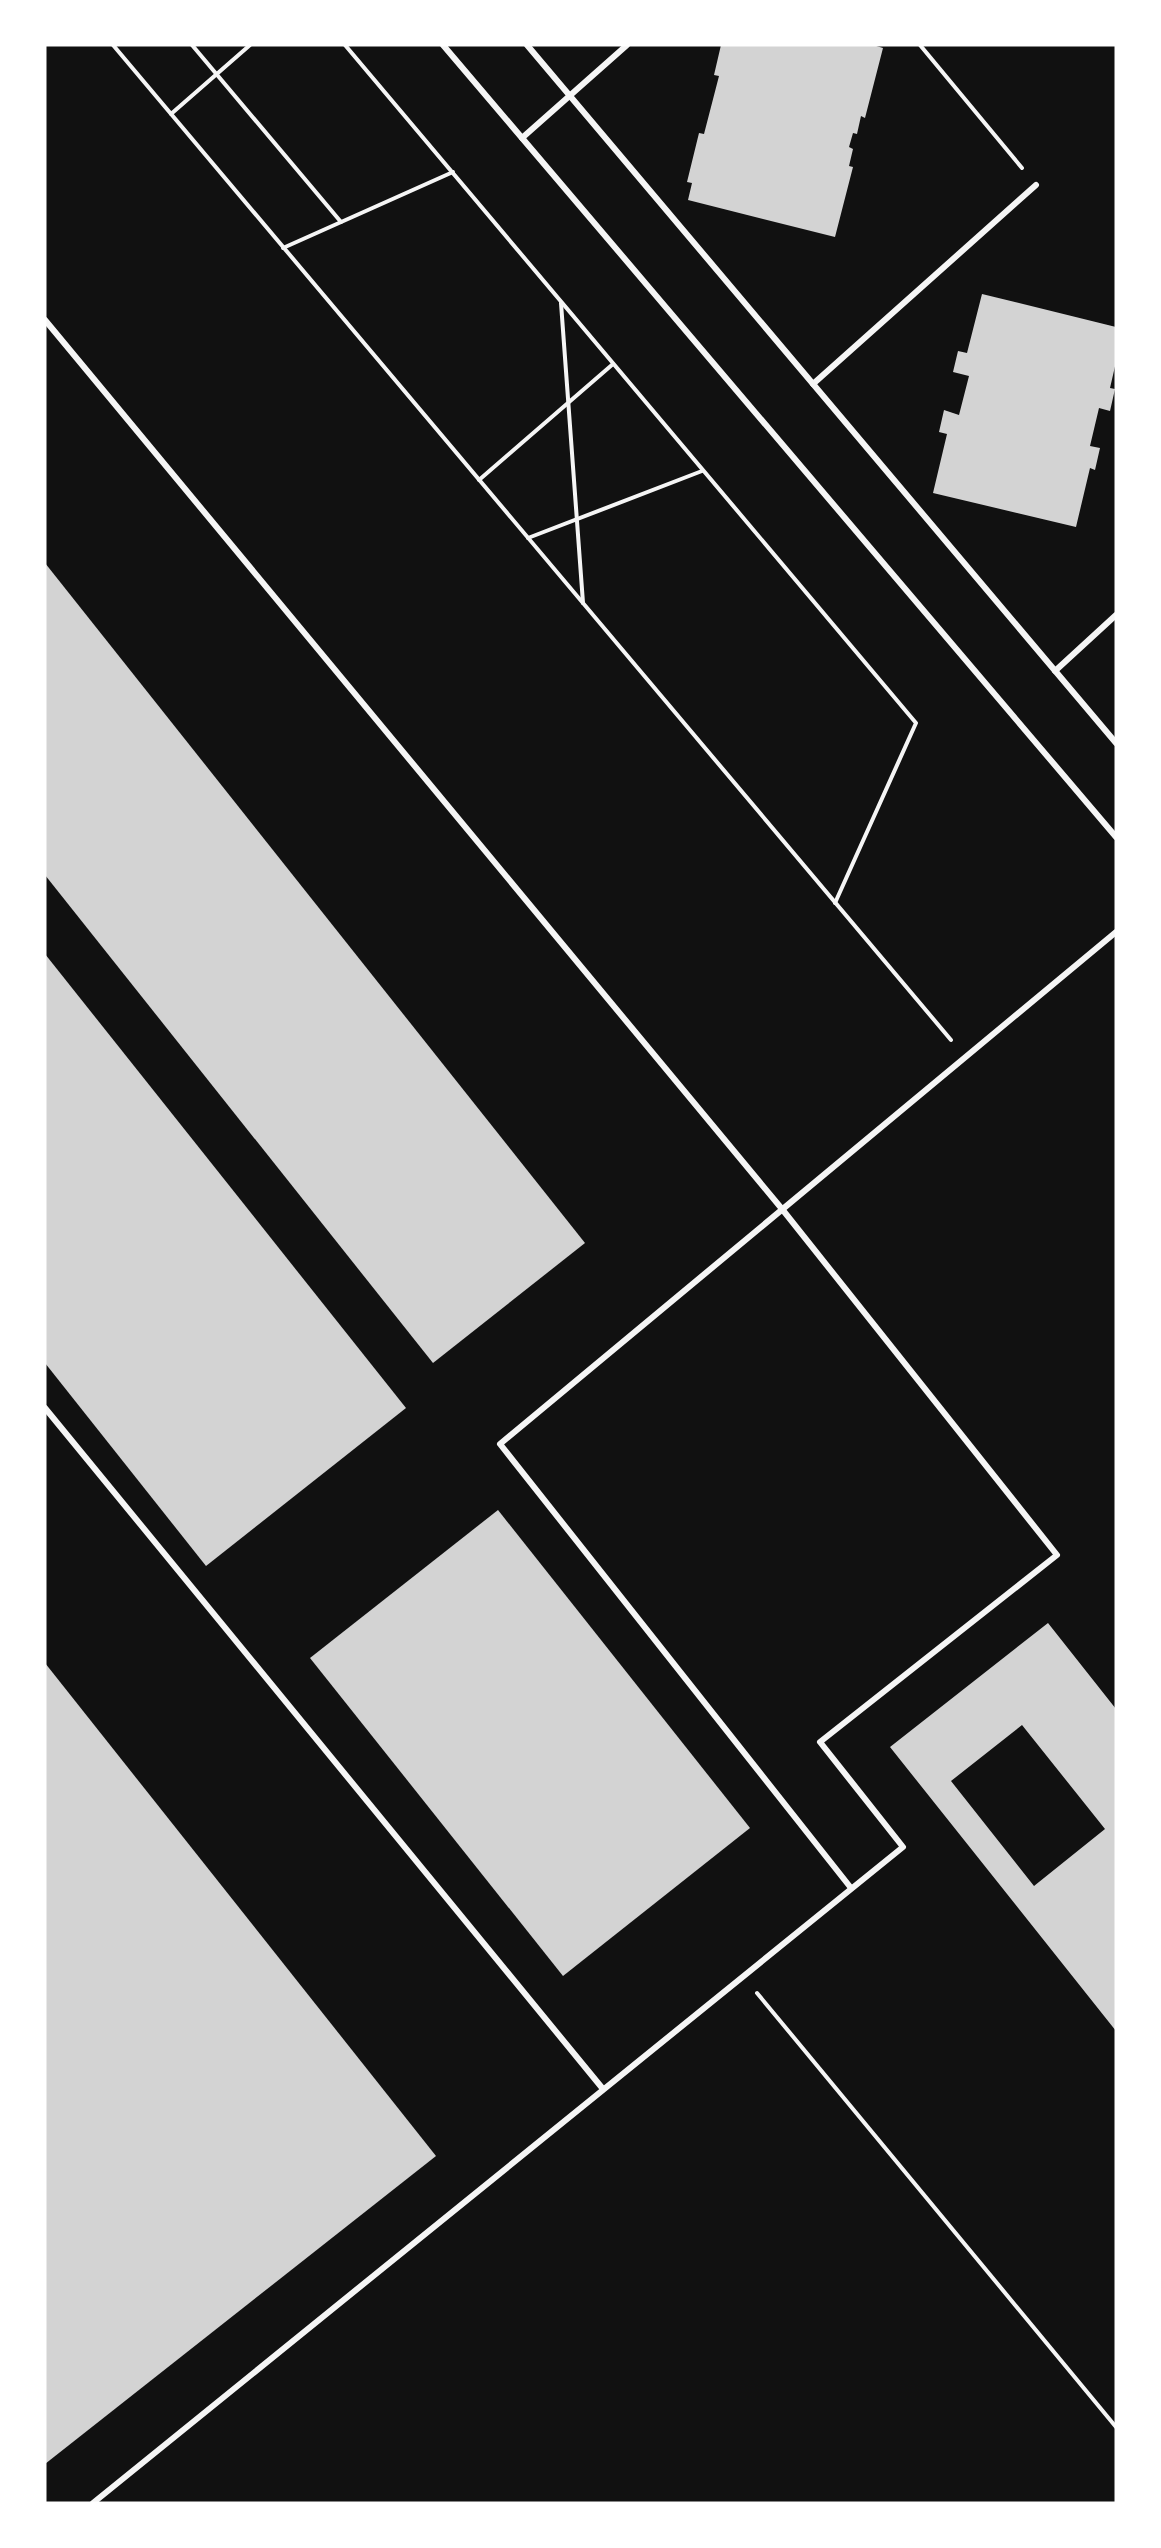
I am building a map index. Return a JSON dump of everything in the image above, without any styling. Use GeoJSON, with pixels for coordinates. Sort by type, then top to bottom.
{"type":"FeatureCollection","features":[{"type":"Feature","properties":{"kind":"street"},"geometry":{"type":"LineString","coordinates":[[443,45],[1116,837]]}},
{"type":"Feature","properties":{"kind":"street"},"geometry":{"type":"LineString","coordinates":[[527,45],[1116,743]]}},
{"type":"Feature","properties":{"kind":"street"},"geometry":{"type":"LineString","coordinates":[[522,138],[627,45]]}},
{"type":"Feature","properties":{"kind":"street"},"geometry":{"type":"LineString","coordinates":[[813,384],[1036,185]]}},
{"type":"Feature","properties":{"kind":"street"},"geometry":{"type":"LineString","coordinates":[[45,320],[782,1209],[1057,1554],[820,1742],[903,1847],[93,2503]]}},
{"type":"Feature","properties":{"kind":"street"},"geometry":{"type":"LineString","coordinates":[[1055,671],[1116,615]]}},
{"type":"Feature","properties":{"kind":"street"},"geometry":{"type":"LineString","coordinates":[[851,1888],[500,1444],[1116,932]]}},
{"type":"Feature","properties":{"kind":"street"},"geometry":{"type":"LineString","coordinates":[[45,1408],[603,2089]]}},
{"type":"Feature","properties":{"kind":"path"},"geometry":{"type":"LineString","coordinates":[[113,45],[965,1057]]}},
{"type":"Feature","properties":{"kind":"path"},"geometry":{"type":"LineString","coordinates":[[192,45],[342,222]]}},
{"type":"Feature","properties":{"kind":"path"},"geometry":{"type":"LineString","coordinates":[[171,114],[250,45]]}},
{"type":"Feature","properties":{"kind":"path"},"geometry":{"type":"LineString","coordinates":[[345,45],[916,723],[835,903]]}},
{"type":"Feature","properties":{"kind":"path"},"geometry":{"type":"LineString","coordinates":[[920,45],[1036,185]]}},
{"type":"Feature","properties":{"kind":"path"},"geometry":{"type":"LineString","coordinates":[[283,248],[453,172]]}},
{"type":"Feature","properties":{"kind":"path"},"geometry":{"type":"LineString","coordinates":[[561,302],[583,604]]}},
{"type":"Feature","properties":{"kind":"path"},"geometry":{"type":"LineString","coordinates":[[479,480],[613,364]]}},
{"type":"Feature","properties":{"kind":"path"},"geometry":{"type":"LineString","coordinates":[[528,538],[702,471]]}},
{"type":"Feature","properties":{"kind":"path"},"geometry":{"type":"LineString","coordinates":[[742,1976],[1116,2427]]}},
{"type":"Feature","properties":{"kind":"building"},"geometry":{"type":"Polygon","coordinates":[[[721,45],[873,45],[883,48],[865,118],[861,116],[857,134],[853,133],[849,147],[853,149],[849,166],[853,167],[835,237],[688,200],[692,183],[687,182],[699,133],[704,134],[719,76],[714,75],[721,45]]]}},
{"type":"Feature","properties":{"kind":"building"},"geometry":{"type":"Polygon","coordinates":[[[982,294],[1116,327],[1116,362],[1110,388],[1115,389],[1110,411],[1099,408],[1090,446],[1100,448],[1095,470],[1090,468],[1076,527],[933,493],[947,434],[939,432],[944,410],[959,415],[969,376],[953,372],[958,351],[967,353],[982,294]]]}},
{"type":"Feature","properties":{"kind":"building"},"geometry":{"type":"Polygon","coordinates":[[[45,563],[585,1243],[433,1363],[45,875],[45,563]]]}},
{"type":"Feature","properties":{"kind":"building"},"geometry":{"type":"Polygon","coordinates":[[[45,954],[406,1408],[206,1566],[45,1363],[45,954]]]}},
{"type":"Feature","properties":{"kind":"building"},"geometry":{"type":"Polygon","coordinates":[[[498,1510],[750,1828],[563,1976],[310,1658],[498,1510]]]}},
{"type":"Feature","properties":{"kind":"building"},"geometry":{"type":"Polygon","coordinates":[[[1048,1623],[1116,1709],[1116,2031],[890,1747],[1048,1623]],[[1022,1725],[951,1781],[1034,1886],[1105,1829],[1022,1725]]]}},
{"type":"Feature","properties":{"kind":"building"},"geometry":{"type":"Polygon","coordinates":[[[45,1663],[436,2156],[45,2464],[45,1663]]]}}]}
